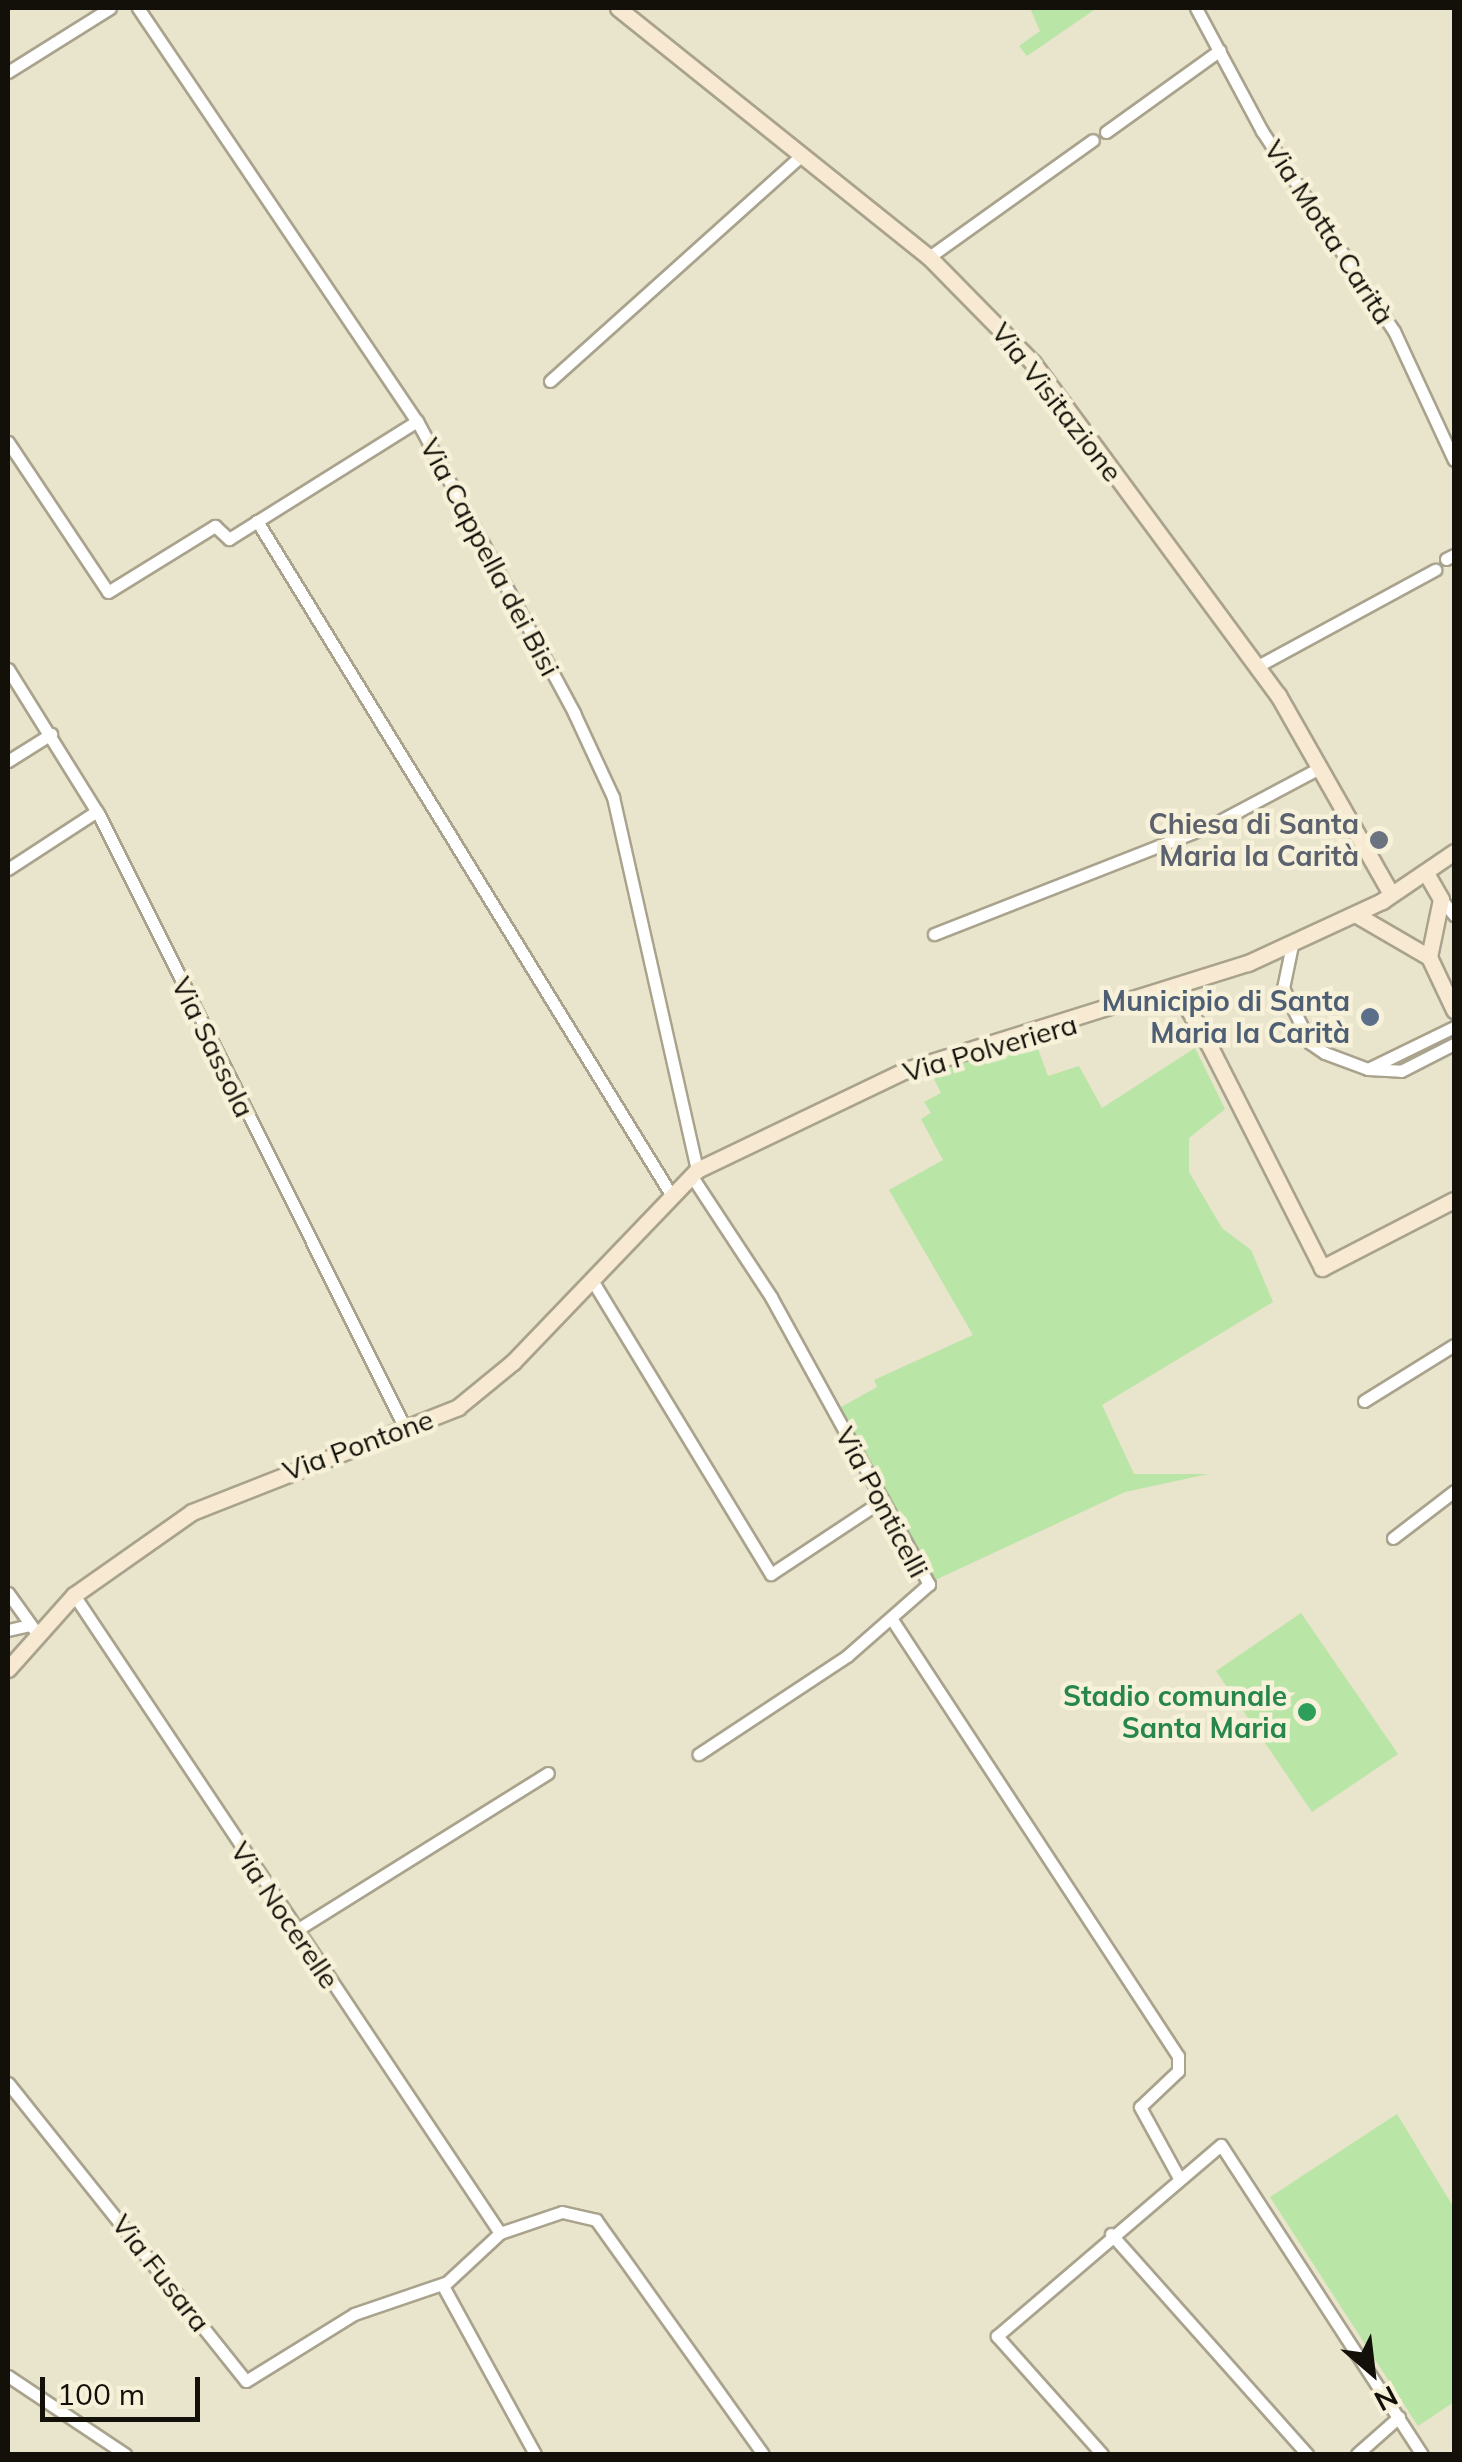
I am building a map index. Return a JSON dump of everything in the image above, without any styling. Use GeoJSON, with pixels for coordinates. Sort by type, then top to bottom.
{"type":"FeatureCollection","features":[{"type":"Feature","properties":{"kind":"street"},"geometry":{"type":"LineString","coordinates":[[8,72],[110,8]]}},
{"type":"Feature","properties":{"kind":"street","name":"Via Cappella dei Bisi"},"geometry":{"type":"LineString","coordinates":[[138,8],[417,422],[612,796],[694,1172]]}},
{"type":"Feature","properties":{"kind":"street","name":"Via Visitazione"},"geometry":{"type":"LineString","coordinates":[[618,8],[930,257],[1034,363],[1256,667],[1321,767],[1390,890]]}},
{"type":"Feature","properties":{"kind":"street","name":"Via Motta Carità"},"geometry":{"type":"LineString","coordinates":[[1196,8],[1262,131],[1370,289],[1454,460]]}},
{"type":"Feature","properties":{"kind":"street"},"geometry":{"type":"LineString","coordinates":[[1106,132],[1220,50]]}},
{"type":"Feature","properties":{"kind":"street"},"geometry":{"type":"LineString","coordinates":[[930,257],[1093,140]]}},
{"type":"Feature","properties":{"kind":"street"},"geometry":{"type":"LineString","coordinates":[[550,382],[801,156]]}},
{"type":"Feature","properties":{"kind":"street"},"geometry":{"type":"LineString","coordinates":[[8,442],[108,592],[215,526],[230,539],[417,422]]}},
{"type":"Feature","properties":{"kind":"street"},"geometry":{"type":"LineString","coordinates":[[257,522],[672,1196]]}},
{"type":"Feature","properties":{"kind":"street"},"geometry":{"type":"LineString","coordinates":[[1256,667],[1435,570]]}},
{"type":"Feature","properties":{"kind":"street","name":"Via Sassola"},"geometry":{"type":"LineString","coordinates":[[8,669],[97,811],[407,1432]]}},
{"type":"Feature","properties":{"kind":"street"},"geometry":{"type":"LineString","coordinates":[[8,761],[51,734]]}},
{"type":"Feature","properties":{"kind":"street"},"geometry":{"type":"LineString","coordinates":[[934,934],[1214,824],[1321,767]]}},
{"type":"Feature","properties":{"kind":"street"},"geometry":{"type":"LineString","coordinates":[[8,869],[97,811]]}},
{"type":"Feature","properties":{"kind":"street","name":"Via Polveriera"},"geometry":{"type":"LineString","coordinates":[[694,1172],[935,1059],[1168,994],[1292,944],[1356,914],[1454,852]]}},
{"type":"Feature","properties":{"kind":"street"},"geometry":{"type":"LineString","coordinates":[[1426,873],[1454,915]]}},
{"type":"Feature","properties":{"kind":"street"},"geometry":{"type":"LineString","coordinates":[[1429,957],[1441,899]]}},
{"type":"Feature","properties":{"kind":"street"},"geometry":{"type":"LineString","coordinates":[[1356,914],[1429,957],[1454,1010]]}},
{"type":"Feature","properties":{"kind":"street"},"geometry":{"type":"LineString","coordinates":[[1292,944],[1280,976],[1310,1043],[1368,1069],[1400,1072],[1454,1044]]}},
{"type":"Feature","properties":{"kind":"street"},"geometry":{"type":"LineString","coordinates":[[1186,1005],[1190,986]]}},
{"type":"Feature","properties":{"kind":"street"},"geometry":{"type":"LineString","coordinates":[[1168,994],[1186,1005],[1322,1268],[1454,1200]]}},
{"type":"Feature","properties":{"kind":"street"},"geometry":{"type":"LineString","coordinates":[[1368,1069],[1454,1027]]}},
{"type":"Feature","properties":{"kind":"street","name":"Via Pontone"},"geometry":{"type":"LineString","coordinates":[[8,1669],[33,1628],[192,1512],[407,1432],[504,1369],[694,1172]]}},
{"type":"Feature","properties":{"kind":"street","name":"Via Ponticelli"},"geometry":{"type":"LineString","coordinates":[[694,1172],[930,1584],[891,1618],[699,1754]]}},
{"type":"Feature","properties":{"kind":"street"},"geometry":{"type":"LineString","coordinates":[[592,1280],[772,1574],[883,1500]]}},
{"type":"Feature","properties":{"kind":"street"},"geometry":{"type":"LineString","coordinates":[[1364,1401],[1454,1345]]}},
{"type":"Feature","properties":{"kind":"street"},"geometry":{"type":"LineString","coordinates":[[1393,1538],[1454,1491]]}},
{"type":"Feature","properties":{"kind":"street"},"geometry":{"type":"LineString","coordinates":[[8,1593],[33,1628]]}},
{"type":"Feature","properties":{"kind":"street","name":"Via Nocerelle"},"geometry":{"type":"LineString","coordinates":[[74,1596],[500,2233]]}},
{"type":"Feature","properties":{"kind":"street"},"geometry":{"type":"LineString","coordinates":[[891,1618],[1178,2056],[1178,2071],[1140,2108],[1178,2176]]}},
{"type":"Feature","properties":{"kind":"street"},"geometry":{"type":"LineString","coordinates":[[8,1630],[33,1628]]}},
{"type":"Feature","properties":{"kind":"street"},"geometry":{"type":"LineString","coordinates":[[295,1931],[548,1773]]}},
{"type":"Feature","properties":{"kind":"street","name":"Via Fusara"},"geometry":{"type":"LineString","coordinates":[[8,2083],[246,2381],[354,2314],[445,2282]]}},
{"type":"Feature","properties":{"kind":"street"},"geometry":{"type":"LineString","coordinates":[[1102,2454],[997,2336],[1212,2147],[1229,2149],[1422,2454]]}},
{"type":"Feature","properties":{"kind":"street"},"geometry":{"type":"LineString","coordinates":[[535,2454],[446,2302],[445,2282],[500,2233],[562,2212],[596,2220],[763,2454]]}},
{"type":"Feature","properties":{"kind":"street"},"geometry":{"type":"LineString","coordinates":[[1111,2234],[1307,2454]]}},
{"type":"Feature","properties":{"kind":"street"},"geometry":{"type":"LineString","coordinates":[[8,2376],[124,2454]]}},
{"type":"Feature","properties":{"kind":"street"},"geometry":{"type":"LineString","coordinates":[[1357,2454],[1399,2418]]}},
{"type":"Feature","properties":{"kind":"green space"},"geometry":{"type":"Polygon","coordinates":[[[1030,8],[1097,8],[1027,56],[1019,46],[1040,31],[1030,8]]]}},
{"type":"Feature","properties":{"kind":"green space"},"geometry":{"type":"Polygon","coordinates":[[[1035,1041],[1048,1076],[1079,1066],[1102,1108],[1195,1048],[1225,1109],[1189,1138],[1189,1172],[1222,1228],[1251,1250],[1273,1302],[1102,1405],[1134,1474],[1208,1474],[1125,1492],[933,1581],[836,1410],[877,1387],[874,1380],[973,1335],[889,1190],[943,1160],[921,1119],[931,1113],[924,1102],[941,1093],[930,1071],[1035,1041]]]}},
{"type":"Feature","properties":{"kind":"green space","name":"Stadio comunale Santa Maria"},"geometry":{"type":"Polygon","coordinates":[[[1301,1613],[1398,1754],[1312,1812],[1216,1671],[1301,1613]]]}},
{"type":"Feature","properties":{"kind":"green space"},"geometry":{"type":"Polygon","coordinates":[[[1397,2114],[1454,2208],[1454,2402],[1418,2426],[1270,2197],[1397,2114]]]}},
{"type":"Feature","properties":{"kind":"place","name":"Chiesa di Santa Maria la Carità"},"geometry":{"type":"Point","coordinates":[1379,840]}},
{"type":"Feature","properties":{"kind":"place","name":"Municipio di Santa Maria la Carità"},"geometry":{"type":"Point","coordinates":[1370,1017]}},
{"type":"Feature","properties":{"kind":"place","name":"Stadio comunale Santa Maria"},"geometry":{"type":"Point","coordinates":[1307,1712]}}]}
